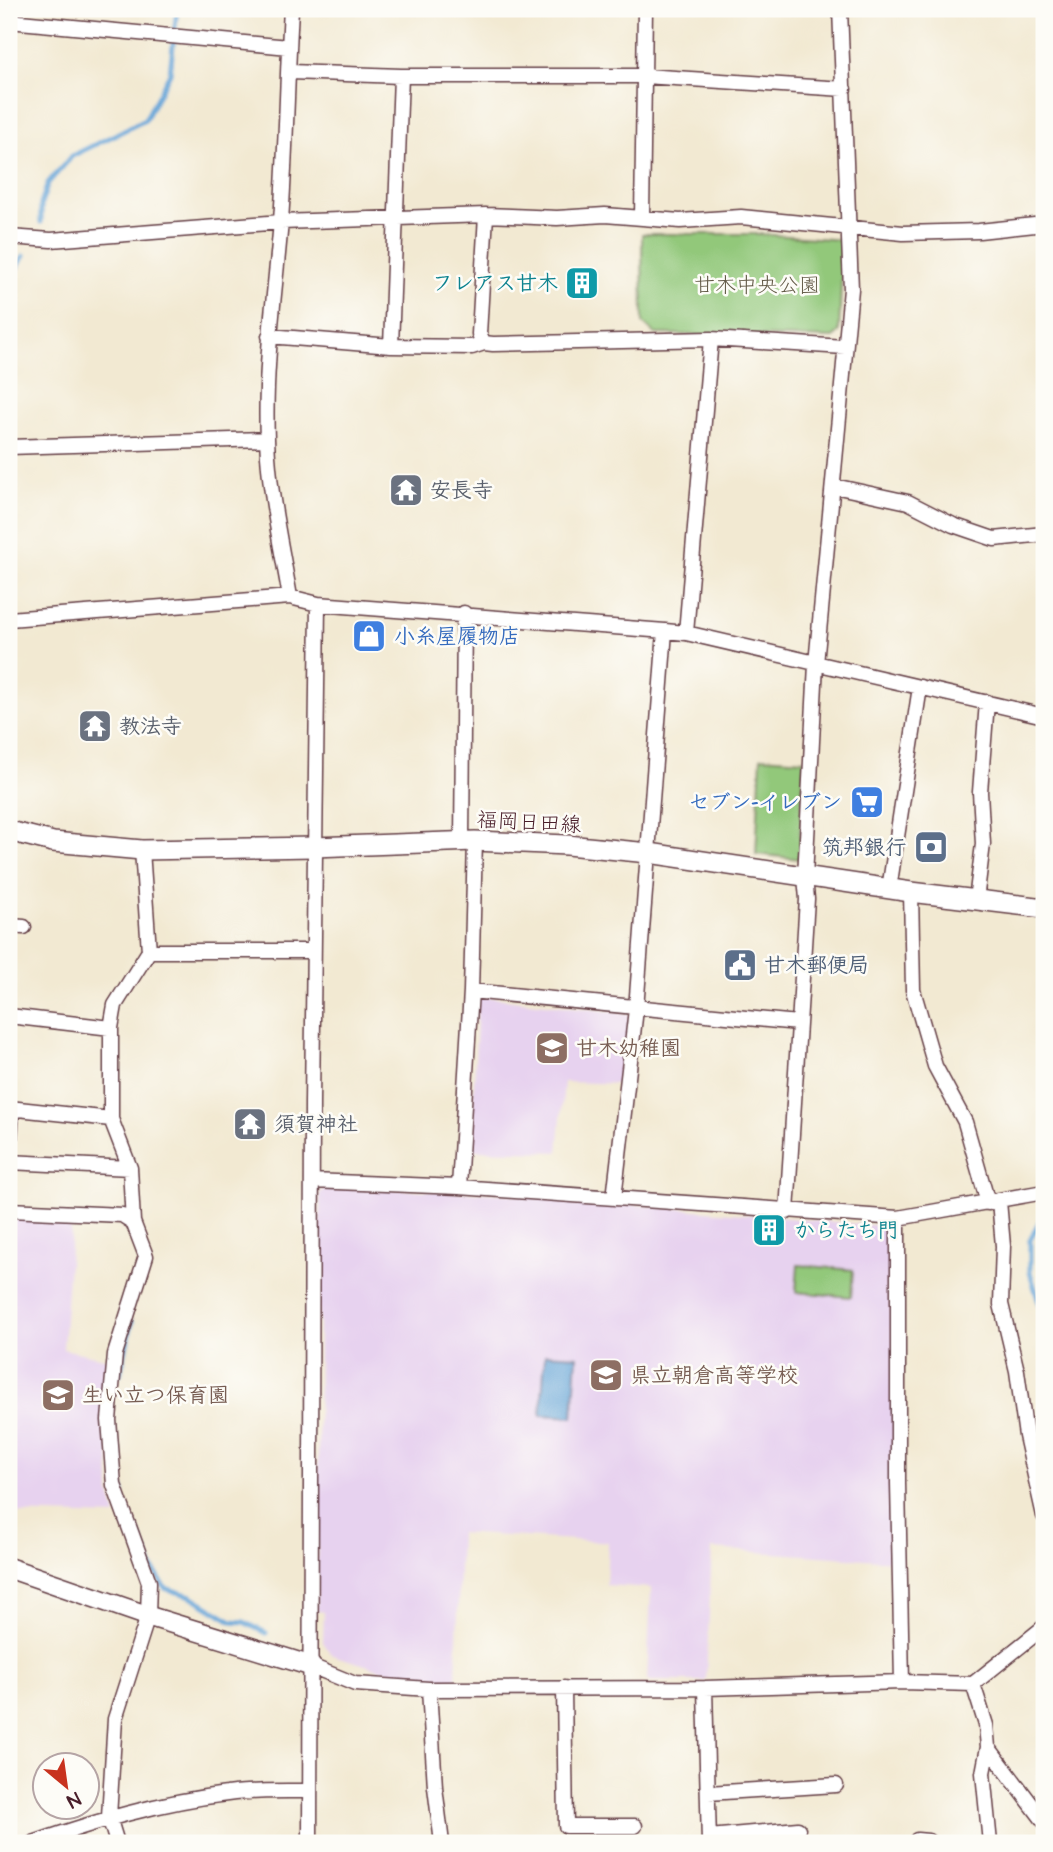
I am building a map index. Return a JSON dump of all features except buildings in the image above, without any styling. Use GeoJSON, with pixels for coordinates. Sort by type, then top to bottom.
{"type":"FeatureCollection","features":[{"type":"Feature","properties":{"kind":"main road","name":"福岡日田線"},"geometry":{"type":"LineString","coordinates":[[9,831],[52,842],[142,850],[468,841],[567,845],[649,853],[889,889],[1044,908]]}},
{"type":"Feature","properties":{"kind":"main road"},"geometry":{"type":"LineString","coordinates":[[9,1568],[148,1616],[311,1666]]}},
{"type":"Feature","properties":{"kind":"street"},"geometry":{"type":"LineString","coordinates":[[290,597],[267,439],[269,335],[281,222],[291,9]]}},
{"type":"Feature","properties":{"kind":"street"},"geometry":{"type":"LineString","coordinates":[[642,217],[645,9]]}},
{"type":"Feature","properties":{"kind":"street"},"geometry":{"type":"LineString","coordinates":[[787,1212],[807,899],[805,877],[816,664],[851,289],[840,9]]}},
{"type":"Feature","properties":{"kind":"street"},"geometry":{"type":"LineString","coordinates":[[9,21],[289,47]]}},
{"type":"Feature","properties":{"kind":"street"},"geometry":{"type":"LineString","coordinates":[[290,72],[401,76],[644,76],[844,89]]}},
{"type":"Feature","properties":{"kind":"street"},"geometry":{"type":"LineString","coordinates":[[391,346],[401,76]]}},
{"type":"Feature","properties":{"kind":"street"},"geometry":{"type":"LineString","coordinates":[[9,237],[51,240],[281,222],[397,217],[438,219],[486,215],[557,218],[605,215],[680,220],[741,217],[903,233],[940,233],[1044,224]]}},
{"type":"Feature","properties":{"kind":"street"},"geometry":{"type":"LineString","coordinates":[[484,342],[479,334],[486,215]]}},
{"type":"Feature","properties":{"kind":"street"},"geometry":{"type":"LineString","coordinates":[[269,335],[391,346],[472,347],[484,342],[493,344],[712,339],[845,347]]}},
{"type":"Feature","properties":{"kind":"street"},"geometry":{"type":"LineString","coordinates":[[686,633],[712,339]]}},
{"type":"Feature","properties":{"kind":"street"},"geometry":{"type":"LineString","coordinates":[[9,447],[267,439]]}},
{"type":"Feature","properties":{"kind":"street"},"geometry":{"type":"LineString","coordinates":[[834,486],[908,502],[953,525],[994,539],[1044,534]]}},
{"type":"Feature","properties":{"kind":"street"},"geometry":{"type":"LineString","coordinates":[[9,619],[290,597],[318,604],[464,613],[665,631],[686,633],[1044,716]]}},
{"type":"Feature","properties":{"kind":"street"},"geometry":{"type":"LineString","coordinates":[[310,1843],[313,951],[318,604]]}},
{"type":"Feature","properties":{"kind":"street"},"geometry":{"type":"LineString","coordinates":[[459,1187],[471,990],[464,613]]}},
{"type":"Feature","properties":{"kind":"street"},"geometry":{"type":"LineString","coordinates":[[614,1198],[636,1009],[665,631]]}},
{"type":"Feature","properties":{"kind":"street"},"geometry":{"type":"LineString","coordinates":[[889,889],[920,688]]}},
{"type":"Feature","properties":{"kind":"street"},"geometry":{"type":"LineString","coordinates":[[976,900],[983,844],[980,792],[987,702]]}},
{"type":"Feature","properties":{"kind":"street"},"geometry":{"type":"LineString","coordinates":[[117,1843],[109,1817],[115,1719],[148,1616],[149,1582],[114,1485],[109,1420],[115,1354],[146,1256],[133,1221],[130,1168],[111,1119],[111,1028],[115,1005],[149,951],[142,850]]}},
{"type":"Feature","properties":{"kind":"street"},"geometry":{"type":"LineString","coordinates":[[912,892],[913,990],[935,1066],[965,1122],[993,1202],[1003,1246],[1001,1304],[1017,1371],[1026,1436],[1044,1516]]}},
{"type":"Feature","properties":{"kind":"street"},"geometry":{"type":"LineString","coordinates":[[9,926],[24,926]]}},
{"type":"Feature","properties":{"kind":"street"},"geometry":{"type":"LineString","coordinates":[[149,951],[313,951]]}},
{"type":"Feature","properties":{"kind":"street"},"geometry":{"type":"LineString","coordinates":[[471,990],[636,1009],[798,1023]]}},
{"type":"Feature","properties":{"kind":"street"},"geometry":{"type":"LineString","coordinates":[[9,1016],[111,1028]]}},
{"type":"Feature","properties":{"kind":"street"},"geometry":{"type":"LineString","coordinates":[[111,1119],[10,1108],[9,1162],[130,1168]]}},
{"type":"Feature","properties":{"kind":"street"},"geometry":{"type":"LineString","coordinates":[[312,1181],[459,1187],[898,1218],[1044,1192]]}},
{"type":"Feature","properties":{"kind":"street"},"geometry":{"type":"LineString","coordinates":[[9,1210],[122,1216],[133,1221]]}},
{"type":"Feature","properties":{"kind":"street"},"geometry":{"type":"LineString","coordinates":[[898,1218],[898,1483],[902,1682]]}},
{"type":"Feature","properties":{"kind":"street"},"geometry":{"type":"LineString","coordinates":[[311,1666],[355,1684],[429,1689],[705,1688],[902,1682],[972,1684],[1044,1627]]}},
{"type":"Feature","properties":{"kind":"street"},"geometry":{"type":"LineString","coordinates":[[972,1684],[986,1725],[988,1746],[983,1773],[990,1843]]}},
{"type":"Feature","properties":{"kind":"street"},"geometry":{"type":"LineString","coordinates":[[564,1688],[566,1826],[635,1826]]}},
{"type":"Feature","properties":{"kind":"street"},"geometry":{"type":"LineString","coordinates":[[705,1688],[709,1840],[798,1829]]}},
{"type":"Feature","properties":{"kind":"street"},"geometry":{"type":"LineString","coordinates":[[429,1689],[435,1787],[442,1843]]}},
{"type":"Feature","properties":{"kind":"street"},"geometry":{"type":"LineString","coordinates":[[988,1746],[1044,1821]]}},
{"type":"Feature","properties":{"kind":"street"},"geometry":{"type":"LineString","coordinates":[[708,1793],[836,1785]]}},
{"type":"Feature","properties":{"kind":"street"},"geometry":{"type":"LineString","coordinates":[[33,1843],[109,1817],[166,1804],[229,1793],[309,1791]]}},
{"type":"Feature","properties":{"kind":"shaded area","name":"甘木幼稚園"},"geometry":{"type":"Polygon","coordinates":[[[478,996],[631,1014],[624,1084],[564,1082],[558,1152],[471,1150],[478,996]]]}},
{"type":"Feature","properties":{"kind":"shaded area","name":"県立朝倉高等学校"},"geometry":{"type":"Polygon","coordinates":[[[326,1187],[508,1194],[894,1225],[895,1561],[712,1549],[706,1681],[647,1681],[651,1588],[606,1585],[608,1542],[460,1533],[456,1681],[419,1681],[332,1655],[323,1642],[324,1612],[317,1611],[320,1193],[326,1187]]]}},
{"type":"Feature","properties":{"kind":"shaded area","name":"生い立つ保育園"},"geometry":{"type":"Polygon","coordinates":[[[9,1215],[72,1219],[63,1349],[108,1359],[110,1493],[116,1516],[9,1513],[9,1215]]]}},
{"type":"Feature","properties":{"kind":"green space","name":"甘木中央公園"},"geometry":{"type":"Polygon","coordinates":[[[642,234],[759,234],[843,240],[839,332],[834,338],[655,334],[643,323],[642,234]]]}},
{"type":"Feature","properties":{"kind":"green space"},"geometry":{"type":"Polygon","coordinates":[[[761,757],[804,760],[799,859],[756,854],[761,757]]]}},
{"type":"Feature","properties":{"kind":"green space"},"geometry":{"type":"Polygon","coordinates":[[[798,1265],[853,1270],[851,1297],[796,1292],[798,1265]]]}},
{"type":"Feature","properties":{"kind":"water"},"geometry":{"type":"Polygon","coordinates":[[[545,1354],[577,1356],[573,1417],[541,1415],[545,1354]]]}},
{"type":"Feature","properties":{"kind":"waterway"},"geometry":{"type":"LineString","coordinates":[[41,222],[41,204],[48,183],[72,156],[145,120],[170,73],[177,9]]}},
{"type":"Feature","properties":{"kind":"waterway"},"geometry":{"type":"LineString","coordinates":[[9,279],[24,256]]}},
{"type":"Feature","properties":{"kind":"waterway"},"geometry":{"type":"LineString","coordinates":[[1044,1213],[1030,1240],[1030,1272],[1044,1319]]}},
{"type":"Feature","properties":{"kind":"waterway"},"geometry":{"type":"LineString","coordinates":[[120,1374],[132,1322]]}},
{"type":"Feature","properties":{"kind":"waterway"},"geometry":{"type":"LineString","coordinates":[[119,1467],[123,1492]]}},
{"type":"Feature","properties":{"kind":"waterway"},"geometry":{"type":"LineString","coordinates":[[136,1527],[152,1567],[165,1588],[191,1596],[232,1621],[244,1622],[266,1633]]}},
{"type":"Feature","properties":{"kind":"place","name":"フレアス甘木"},"geometry":{"type":"Point","coordinates":[582,283]}},
{"type":"Feature","properties":{"kind":"place","name":"安長寺"},"geometry":{"type":"Point","coordinates":[406,490]}},
{"type":"Feature","properties":{"kind":"place","name":"小糸屋履物店"},"geometry":{"type":"Point","coordinates":[369,636]}},
{"type":"Feature","properties":{"kind":"place","name":"教法寺"},"geometry":{"type":"Point","coordinates":[95,726]}},
{"type":"Feature","properties":{"kind":"place","name":"セブン-イレブン"},"geometry":{"type":"Point","coordinates":[867,802]}},
{"type":"Feature","properties":{"kind":"place","name":"筑邦銀行"},"geometry":{"type":"Point","coordinates":[931,847]}},
{"type":"Feature","properties":{"kind":"place","name":"甘木郵便局"},"geometry":{"type":"Point","coordinates":[740,965]}},
{"type":"Feature","properties":{"kind":"place","name":"甘木幼稚園"},"geometry":{"type":"Point","coordinates":[552,1048]}},
{"type":"Feature","properties":{"kind":"place","name":"須賀神社"},"geometry":{"type":"Point","coordinates":[250,1124]}},
{"type":"Feature","properties":{"kind":"place","name":"からたち門"},"geometry":{"type":"Point","coordinates":[769,1230]}},
{"type":"Feature","properties":{"kind":"place","name":"県立朝倉高等学校"},"geometry":{"type":"Point","coordinates":[606,1375]}},
{"type":"Feature","properties":{"kind":"place","name":"生い立つ保育園"},"geometry":{"type":"Point","coordinates":[58,1395]}}]}
